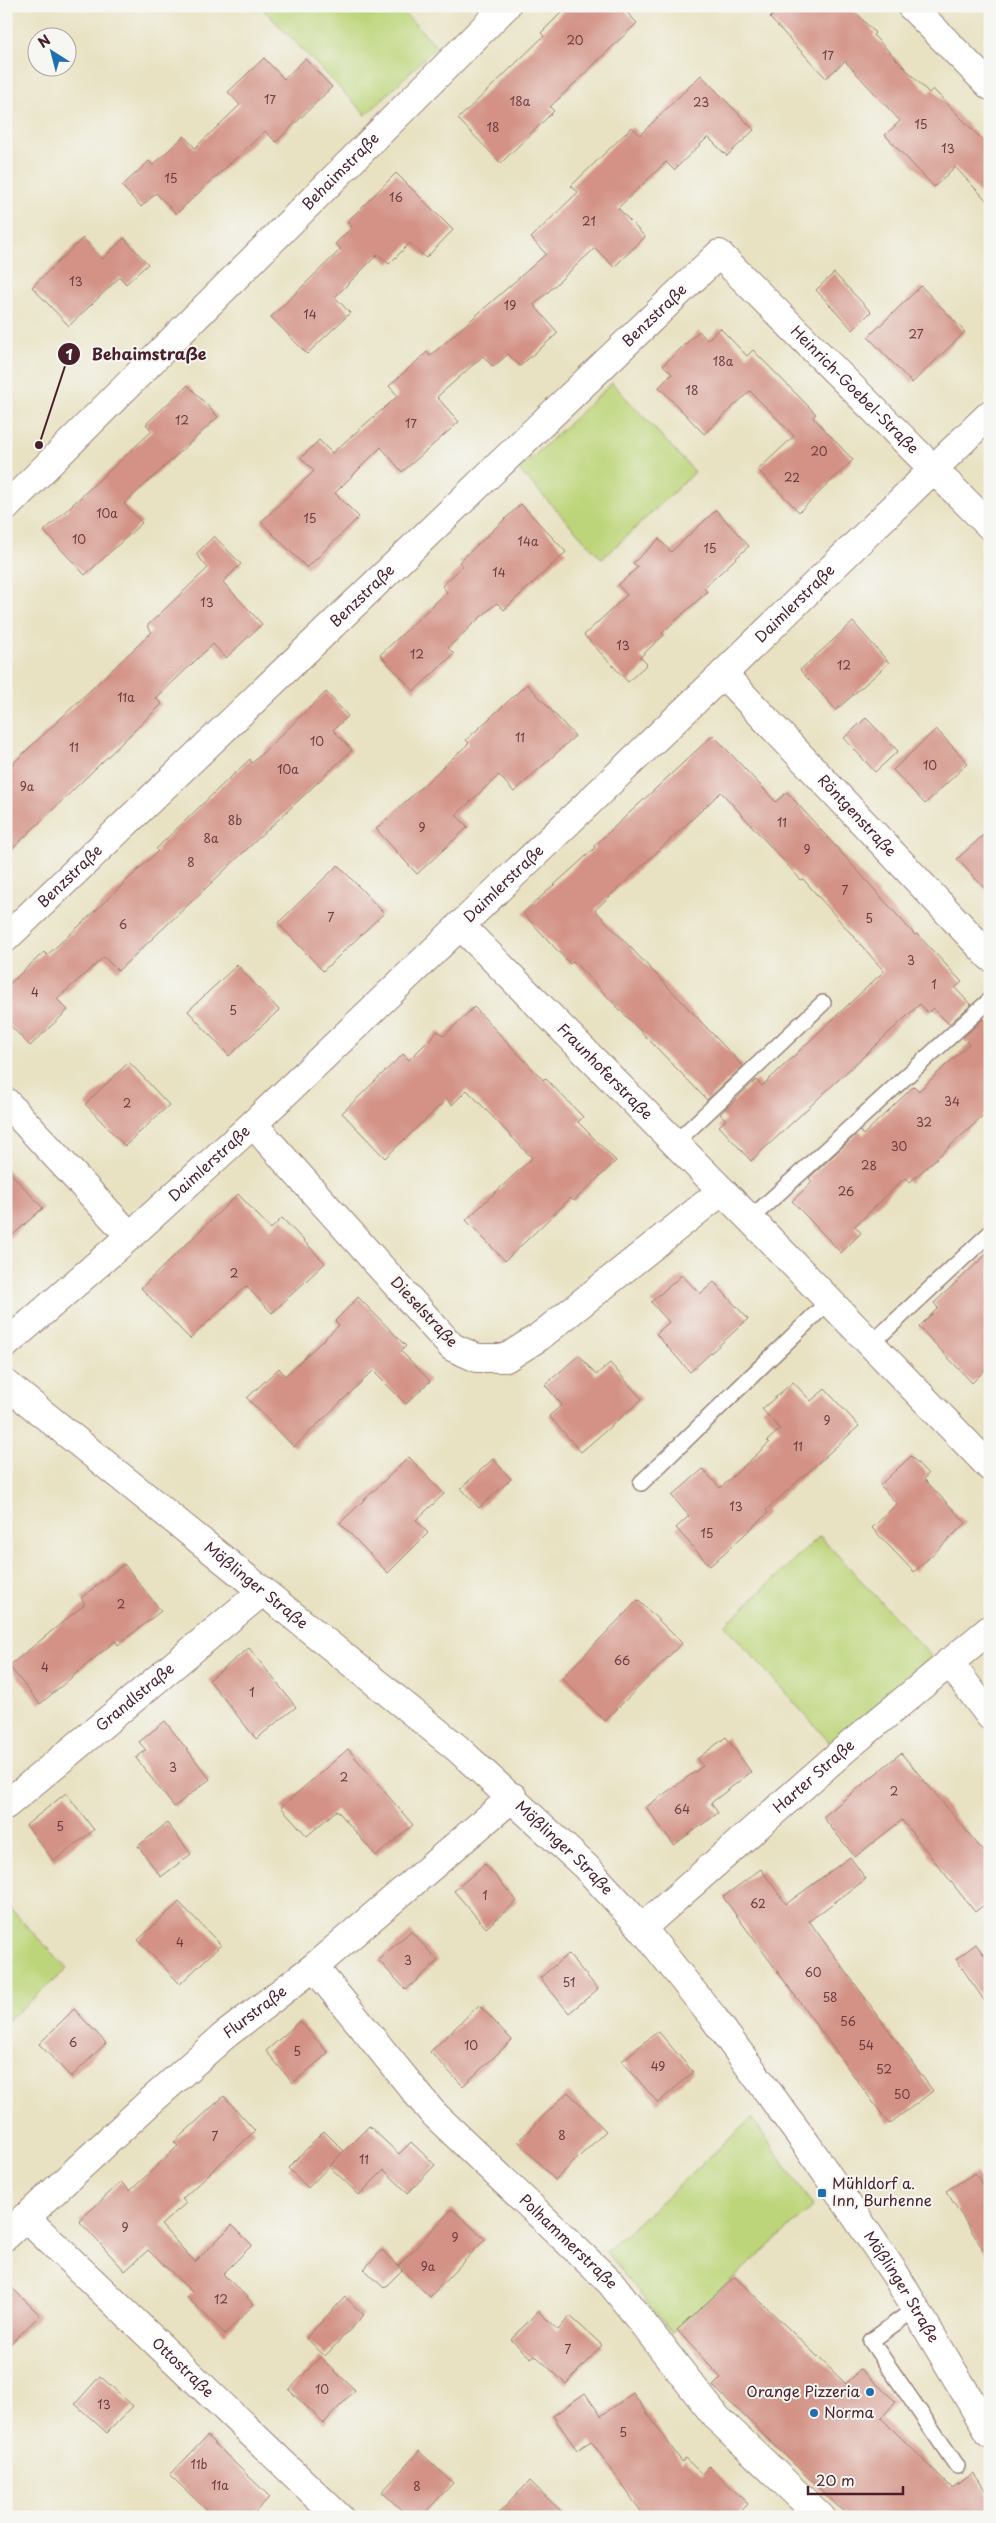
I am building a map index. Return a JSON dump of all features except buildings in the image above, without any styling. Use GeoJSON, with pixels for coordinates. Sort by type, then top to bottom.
{"type":"FeatureCollection","features":[{"type":"Feature","properties":{"kind":"street","name":"Behaimstraße"},"geometry":{"type":"LineString","coordinates":[[6,506],[506,6]]}},
{"type":"Feature","properties":{"kind":"street"},"geometry":{"type":"LineString","coordinates":[[912,6],[990,86]]}},
{"type":"Feature","properties":{"kind":"street","name":"Heinrich-Goebel-Straße"},"geometry":{"type":"LineString","coordinates":[[719,254],[990,526]]}},
{"type":"Feature","properties":{"kind":"street","name":"Benzstraße"},"geometry":{"type":"LineString","coordinates":[[6,938],[719,254]]}},
{"type":"Feature","properties":{"kind":"street","name":"Daimlerstraße"},"geometry":{"type":"LineString","coordinates":[[6,1344],[130,1236],[253,1124],[723,674],[990,414]]}},
{"type":"Feature","properties":{"kind":"street","name":"Röntgenstraße"},"geometry":{"type":"LineString","coordinates":[[723,674],[990,957]]}},
{"type":"Feature","properties":{"kind":"street","name":"Fraunhoferstraße"},"geometry":{"type":"LineString","coordinates":[[460,925],[871,1344],[986,1456]]}},
{"type":"Feature","properties":{"kind":"street"},"geometry":{"type":"LineString","coordinates":[[6,1102],[130,1236]]}},
{"type":"Feature","properties":{"kind":"street","name":"Dieselstraße"},"geometry":{"type":"LineString","coordinates":[[253,1124],[452,1347],[476,1358],[506,1358],[540,1337],[722,1191]]}},
{"type":"Feature","properties":{"kind":"street","name":"Mößlinger Straße"},"geometry":{"type":"LineString","coordinates":[[6,1384],[458,1748],[513,1797],[586,1868],[642,1928],[713,2017],[807,2145],[916,2308],[990,2434]]}},
{"type":"Feature","properties":{"kind":"street","name":"Grandlstraße"},"geometry":{"type":"LineString","coordinates":[[6,1804],[263,1591]]}},
{"type":"Feature","properties":{"kind":"street","name":"Harter Straße"},"geometry":{"type":"LineString","coordinates":[[642,1928],[844,1750],[990,1629]]}},
{"type":"Feature","properties":{"kind":"street"},"geometry":{"type":"LineString","coordinates":[[949,1662],[990,1716]]}},
{"type":"Feature","properties":{"kind":"street","name":"Flurstraße"},"geometry":{"type":"LineString","coordinates":[[6,2236],[224,2036],[314,1967],[513,1797]]}},
{"type":"Feature","properties":{"kind":"street","name":"Polhammerstraße"},"geometry":{"type":"LineString","coordinates":[[314,1967],[432,2112],[611,2282],[717,2418],[820,2517]]}},
{"type":"Feature","properties":{"kind":"street","name":"Ottostraße"},"geometry":{"type":"LineString","coordinates":[[25,2217],[339,2517]]}},
{"type":"Feature","properties":{"kind":"lane"},"geometry":{"type":"LineString","coordinates":[[750,1219],[990,1000]]}},
{"type":"Feature","properties":{"kind":"lane"},"geometry":{"type":"LineString","coordinates":[[675,1143],[823,1003]]}},
{"type":"Feature","properties":{"kind":"lane"},"geometry":{"type":"LineString","coordinates":[[871,1344],[990,1233]]}},
{"type":"Feature","properties":{"kind":"lane"},"geometry":{"type":"LineString","coordinates":[[640,1483],[829,1301]]}},
{"type":"Feature","properties":{"kind":"lane"},"geometry":{"type":"LineString","coordinates":[[916,2308],[871,2341],[957,2466]]}},
{"type":"Feature","properties":{"kind":"green space"},"geometry":{"type":"Polygon","coordinates":[[[260,6],[397,6],[437,46],[366,115],[260,6]]]}},
{"type":"Feature","properties":{"kind":"green space"},"geometry":{"type":"Polygon","coordinates":[[[612,383],[695,472],[602,559],[519,470],[612,383]]]}},
{"type":"Feature","properties":{"kind":"green space"},"geometry":{"type":"Polygon","coordinates":[[[820,1536],[932,1657],[831,1744],[725,1625],[820,1536]]]}},
{"type":"Feature","properties":{"kind":"green space"},"geometry":{"type":"Polygon","coordinates":[[[6,1904],[67,1969],[6,2022],[6,1904]]]}},
{"type":"Feature","properties":{"kind":"green space"},"geometry":{"type":"Polygon","coordinates":[[[752,2118],[813,2206],[672,2333],[606,2252],[752,2118]]]}},
{"type":"Feature","properties":{"kind":"place","name":"Behaimstraße"},"geometry":{"type":"Point","coordinates":[39,445]}},
{"type":"Feature","properties":{"kind":"place","name":"Mühldorf a. Inn, Burhenne"},"geometry":{"type":"Point","coordinates":[822,2193]}},
{"type":"Feature","properties":{"kind":"place","name":"Orange Pizzeria"},"geometry":{"type":"Point","coordinates":[870,2392]}},
{"type":"Feature","properties":{"kind":"place","name":"Norma"},"geometry":{"type":"Point","coordinates":[814,2413]}}]}
